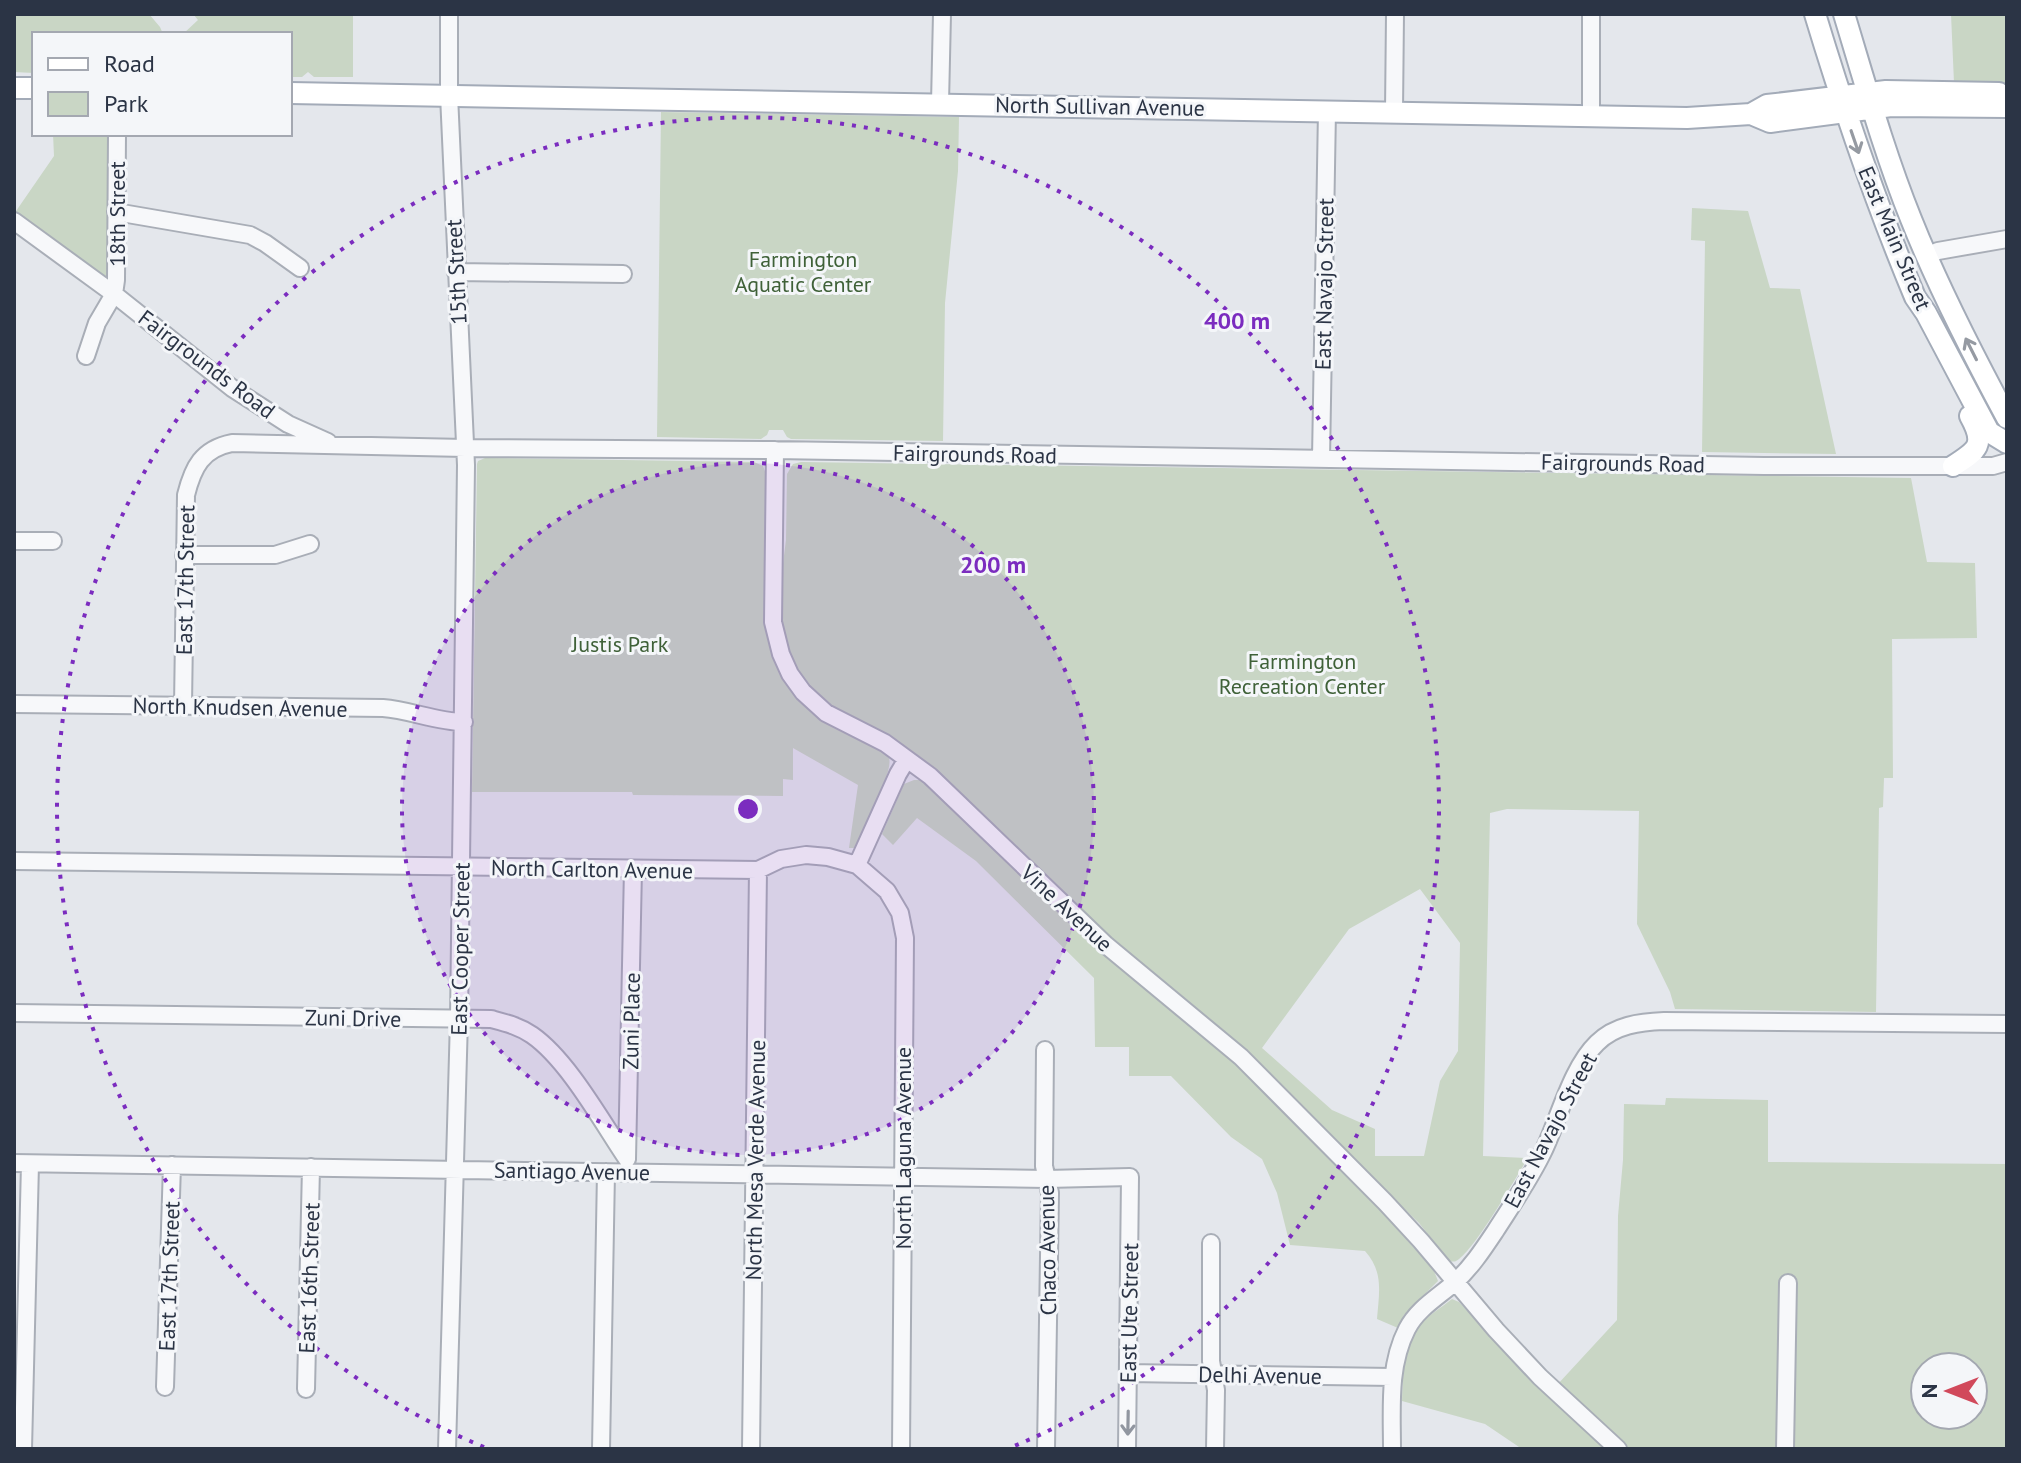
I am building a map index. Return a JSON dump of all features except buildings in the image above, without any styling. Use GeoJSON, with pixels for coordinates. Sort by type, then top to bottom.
{"type":"FeatureCollection","features":[{"type":"Feature","properties":{"kind":"main road","name":"East Main Street"},"geometry":{"type":"LineString","coordinates":[[1815,14],[1867,176],[1915,297],[1989,432],[2007,443]]}},
{"type":"Feature","properties":{"kind":"main road","name":"East Main Street"},"geometry":{"type":"LineString","coordinates":[[1844,14],[1897,180],[1926,256],[2007,418]]}},
{"type":"Feature","properties":{"kind":"main road","name":"North Sullivan Avenue"},"geometry":{"type":"LineString","coordinates":[[292,93],[1687,118],[1751,114],[1767,105],[1842,104],[1870,100],[1886,91],[2007,94]]}},
{"type":"Feature","properties":{"kind":"main road","name":"North Sullivan Avenue"},"geometry":{"type":"LineString","coordinates":[[1870,100],[1891,106],[2007,107]]}},
{"type":"Feature","properties":{"kind":"main road"},"geometry":{"type":"LineString","coordinates":[[1903,267],[1926,256]]}},
{"type":"Feature","properties":{"kind":"main road"},"geometry":{"type":"LineString","coordinates":[[1915,297],[1920,319],[1979,433],[1976,449],[1953,466]]}},
{"type":"Feature","properties":{"kind":"street","name":"15th Street"},"geometry":{"type":"LineString","coordinates":[[449,14],[449,95],[465,448]]}},
{"type":"Feature","properties":{"kind":"street"},"geometry":{"type":"LineString","coordinates":[[940,103],[942,14]]}},
{"type":"Feature","properties":{"kind":"street"},"geometry":{"type":"LineString","coordinates":[[1394,111],[1395,14]]}},
{"type":"Feature","properties":{"kind":"street"},"geometry":{"type":"LineString","coordinates":[[1591,14],[1591,116]]}},
{"type":"Feature","properties":{"kind":"street","name":"East Navajo Street"},"geometry":{"type":"LineString","coordinates":[[1321,459],[1327,110]]}},
{"type":"Feature","properties":{"kind":"street","name":"18th Street"},"geometry":{"type":"LineString","coordinates":[[114,294],[117,136]]}},
{"type":"Feature","properties":{"kind":"street"},"geometry":{"type":"LineString","coordinates":[[116,212],[250,235],[300,268]]}},
{"type":"Feature","properties":{"kind":"street","name":"Fairgrounds Road"},"geometry":{"type":"LineString","coordinates":[[14,221],[114,294],[232,388],[288,424],[336,446],[1764,466],[1993,466],[2007,462]]}},
{"type":"Feature","properties":{"kind":"street"},"geometry":{"type":"LineString","coordinates":[[1926,256],[1938,251],[2007,239]]}},
{"type":"Feature","properties":{"kind":"street"},"geometry":{"type":"LineString","coordinates":[[456,272],[623,274]]}},
{"type":"Feature","properties":{"kind":"street"},"geometry":{"type":"LineString","coordinates":[[86,356],[97,323],[114,294]]}},
{"type":"Feature","properties":{"kind":"street","name":"East 17th Street"},"geometry":{"type":"LineString","coordinates":[[183,706],[186,495],[194,469],[211,450],[232,443],[336,446]]}},
{"type":"Feature","properties":{"kind":"street","name":"East Cooper Street"},"geometry":{"type":"LineString","coordinates":[[447,1449],[462,867],[465,448]]}},
{"type":"Feature","properties":{"kind":"street","name":"Vine Avenue"},"geometry":{"type":"LineString","coordinates":[[775,450],[773,613],[781,654],[796,684],[832,717],[885,743],[930,776],[1117,955],[1241,1057],[1350,1165],[1540,1377],[1618,1449]]}},
{"type":"Feature","properties":{"kind":"street"},"geometry":{"type":"LineString","coordinates":[[14,541],[53,541]]}},
{"type":"Feature","properties":{"kind":"street"},"geometry":{"type":"LineString","coordinates":[[184,555],[275,555],[310,544]]}},
{"type":"Feature","properties":{"kind":"street","name":"North Knudsen Avenue"},"geometry":{"type":"LineString","coordinates":[[14,704],[383,708],[464,722]]}},
{"type":"Feature","properties":{"kind":"street"},"geometry":{"type":"LineString","coordinates":[[857,865],[907,759]]}},
{"type":"Feature","properties":{"kind":"street","name":"North Carlton Avenue"},"geometry":{"type":"LineString","coordinates":[[14,861],[758,870],[781,859],[806,855],[857,865]]}},
{"type":"Feature","properties":{"kind":"street","name":"North Laguna Avenue"},"geometry":{"type":"LineString","coordinates":[[857,865],[887,891],[900,913],[905,938],[901,1449]]}},
{"type":"Feature","properties":{"kind":"street","name":"Zuni Place"},"geometry":{"type":"LineString","coordinates":[[626,1166],[633,869]]}},
{"type":"Feature","properties":{"kind":"street","name":"North Mesa Verde Avenue"},"geometry":{"type":"LineString","coordinates":[[751,1449],[758,870]]}},
{"type":"Feature","properties":{"kind":"street","name":"Zuni Drive"},"geometry":{"type":"LineString","coordinates":[[14,1013],[491,1019],[513,1025],[532,1035],[555,1056],[573,1079],[626,1166]]}},
{"type":"Feature","properties":{"kind":"street","name":"East Navajo Street"},"geometry":{"type":"LineString","coordinates":[[1392,1449],[1393,1377],[1402,1341],[1415,1316],[1455,1282],[1484,1247],[1543,1153],[1585,1058],[1598,1041],[1616,1030],[1637,1023],[1664,1021],[2007,1024]]}},
{"type":"Feature","properties":{"kind":"street","name":"Chaco Avenue"},"geometry":{"type":"LineString","coordinates":[[1045,1050],[1044,1166],[1050,1193],[1046,1449]]}},
{"type":"Feature","properties":{"kind":"street"},"geometry":{"type":"LineString","coordinates":[[22,1164],[19,1376],[23,1449]]}},
{"type":"Feature","properties":{"kind":"street","name":"Santiago Avenue"},"geometry":{"type":"LineString","coordinates":[[22,1164],[606,1172],[626,1166],[755,1174],[1047,1179],[1130,1177]]}},
{"type":"Feature","properties":{"kind":"street","name":"East 17th Street"},"geometry":{"type":"LineString","coordinates":[[165,1387],[172,1165]]}},
{"type":"Feature","properties":{"kind":"street","name":"East 16th Street"},"geometry":{"type":"LineString","coordinates":[[306,1389],[311,1167]]}},
{"type":"Feature","properties":{"kind":"street"},"geometry":{"type":"LineString","coordinates":[[601,1449],[606,1172]]}},
{"type":"Feature","properties":{"kind":"street","name":"East Ute Street"},"geometry":{"type":"LineString","coordinates":[[1127,1449],[1130,1177]]}},
{"type":"Feature","properties":{"kind":"street"},"geometry":{"type":"LineString","coordinates":[[1211,1243],[1215,1449]]}},
{"type":"Feature","properties":{"kind":"street"},"geometry":{"type":"LineString","coordinates":[[1785,1449],[1788,1283]]}},
{"type":"Feature","properties":{"kind":"street","name":"Delhi Avenue"},"geometry":{"type":"LineString","coordinates":[[1128,1373],[1393,1377]]}},
{"type":"Feature","properties":{"kind":"green space"},"geometry":{"type":"Polygon","coordinates":[[[14,14],[149,14],[162,32],[32,32],[32,73],[14,72],[14,14]]]}},
{"type":"Feature","properties":{"kind":"green space"},"geometry":{"type":"Polygon","coordinates":[[[193,14],[353,14],[353,77],[314,77],[308,72],[302,77],[292,77],[292,32],[185,32],[198,20],[193,14]]]}},
{"type":"Feature","properties":{"kind":"green space"},"geometry":{"type":"Polygon","coordinates":[[[1951,14],[2007,14],[2007,84],[1954,83],[1951,14]]]}},
{"type":"Feature","properties":{"kind":"green space","name":"Farmington Aquatic Center"},"geometry":{"type":"Polygon","coordinates":[[[661,112],[959,117],[958,171],[945,303],[943,441],[791,439],[783,430],[769,430],[761,439],[657,437],[661,112]]]}},
{"type":"Feature","properties":{"kind":"green space"},"geometry":{"type":"Polygon","coordinates":[[[53,136],[109,136],[108,274],[105,278],[14,214],[54,156],[53,136]]]}},
{"type":"Feature","properties":{"kind":"green space"},"geometry":{"type":"Polygon","coordinates":[[[1692,208],[1748,211],[1770,288],[1800,289],[1836,454],[1702,452],[1705,241],[1691,240],[1692,208]]]}},
{"type":"Feature","properties":{"kind":"green space","name":"Justis Park"},"geometry":{"type":"Polygon","coordinates":[[[485,458],[754,462],[763,466],[766,474],[766,611],[775,656],[803,703],[822,719],[879,748],[889,758],[887,776],[855,848],[849,848],[858,785],[793,748],[793,780],[783,779],[783,796],[472,792],[477,464],[485,458]]]}},
{"type":"Feature","properties":{"kind":"green space","name":"Farmington Recreation Center"},"geometry":{"type":"Polygon","coordinates":[[[793,464],[1911,478],[1927,562],[1975,563],[1977,638],[1892,639],[1893,778],[1884,778],[1883,807],[1879,808],[1876,1012],[1675,1009],[1637,924],[1639,811],[1507,809],[1490,813],[1483,1156],[1528,1158],[1473,1244],[1456,1261],[1450,1262],[1419,1223],[1379,1185],[1129,957],[921,761],[839,712],[811,690],[791,661],[780,623],[787,474],[793,464]],[[1420,889],[1349,929],[1262,1048],[1332,1110],[1375,1129],[1375,1156],[1424,1156],[1440,1081],[1458,1051],[1460,943],[1420,889]]]}},
{"type":"Feature","properties":{"kind":"green space"},"geometry":{"type":"Polygon","coordinates":[[[923,780],[1237,1063],[1379,1207],[1434,1271],[1438,1281],[1404,1315],[1398,1328],[1377,1319],[1378,1275],[1365,1251],[1290,1245],[1277,1193],[1262,1159],[1231,1137],[1171,1076],[1129,1076],[1129,1047],[1095,1047],[1094,978],[976,861],[917,818],[893,845],[882,834],[904,784],[923,780]]]}},
{"type":"Feature","properties":{"kind":"green space"},"geometry":{"type":"Polygon","coordinates":[[[1666,1098],[1768,1100],[1768,1162],[2007,1164],[2007,1449],[1627,1449],[1557,1385],[1617,1320],[1624,1104],[1665,1105],[1666,1098]]]}},
{"type":"Feature","properties":{"kind":"green space"},"geometry":{"type":"Polygon","coordinates":[[[1452,1299],[1459,1302],[1514,1361],[1608,1449],[1522,1449],[1485,1424],[1402,1401],[1405,1363],[1413,1336],[1425,1320],[1452,1299]]]}}]}
